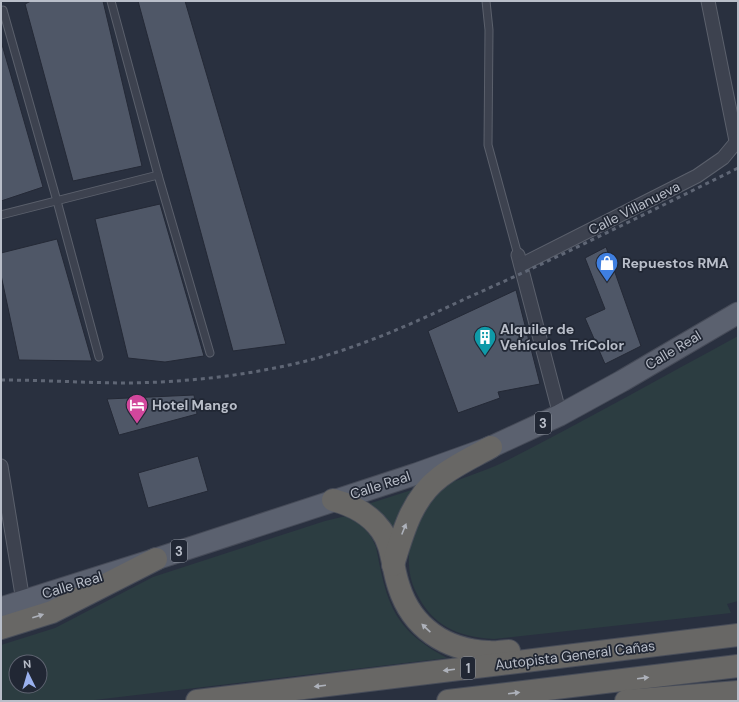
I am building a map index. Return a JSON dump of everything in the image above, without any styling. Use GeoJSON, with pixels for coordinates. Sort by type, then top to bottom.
{"type":"FeatureCollection","features":[{"type":"Feature","properties":{"kind":"highway"},"geometry":{"type":"LineString","coordinates":[[393,566],[401,537],[411,512],[423,492],[440,476],[491,447]]}},
{"type":"Feature","properties":{"kind":"highway"},"geometry":{"type":"LineString","coordinates":[[333,500],[352,505],[368,515],[381,530],[390,547],[399,588],[415,618],[426,630],[440,640],[463,649],[488,652],[738,635]]}},
{"type":"Feature","properties":{"kind":"highway"},"geometry":{"type":"LineString","coordinates":[[1,628],[52,612],[156,559]]}},
{"type":"Feature","properties":{"kind":"highway","name":"Autopista General Cañas"},"geometry":{"type":"LineString","coordinates":[[197,701],[738,635]]}},
{"type":"Feature","properties":{"kind":"highway","name":"1"},"geometry":{"type":"LineString","coordinates":[[448,701],[738,666]]}},
{"type":"Feature","properties":{"kind":"highway"},"geometry":{"type":"LineString","coordinates":[[626,701],[738,692]]}},
{"type":"Feature","properties":{"kind":"main road","name":"Calle Real"},"geometry":{"type":"LineString","coordinates":[[1,608],[416,474],[491,447],[560,415],[622,381],[738,313]]}},
{"type":"Feature","properties":{"kind":"street"},"geometry":{"type":"LineString","coordinates":[[708,1],[737,140]]}},
{"type":"Feature","properties":{"kind":"street","name":"Calle Villanueva"},"geometry":{"type":"LineString","coordinates":[[520,260],[697,176],[723,158],[737,140]]}},
{"type":"Feature","properties":{"kind":"street"},"geometry":{"type":"LineString","coordinates":[[520,260],[560,415]]}},
{"type":"Feature","properties":{"kind":"street"},"geometry":{"type":"LineString","coordinates":[[1,466],[23,601]]}},
{"type":"Feature","properties":{"kind":"lane"},"geometry":{"type":"LineString","coordinates":[[111,1],[158,175],[210,353]]}},
{"type":"Feature","properties":{"kind":"lane"},"geometry":{"type":"LineString","coordinates":[[486,1],[489,30],[488,145],[520,260]]}},
{"type":"Feature","properties":{"kind":"lane"},"geometry":{"type":"LineString","coordinates":[[3,10],[99,356]]}},
{"type":"Feature","properties":{"kind":"lane"},"geometry":{"type":"LineString","coordinates":[[1,215],[158,175]]}},
{"type":"Feature","properties":{"kind":"shaded area"},"geometry":{"type":"Polygon","coordinates":[[[738,336],[738,601],[727,604],[731,613],[494,639],[469,636],[448,628],[438,621],[422,604],[412,583],[410,573],[410,542],[420,513],[427,503],[444,486],[506,461],[738,336]]]}},
{"type":"Feature","properties":{"kind":"shaded area"},"geometry":{"type":"Polygon","coordinates":[[[418,488],[393,532],[368,504],[418,488]]]}},
{"type":"Feature","properties":{"kind":"shaded area"},"geometry":{"type":"Polygon","coordinates":[[[346,516],[361,524],[371,537],[376,547],[389,600],[395,613],[415,636],[447,658],[86,701],[1,701],[1,645],[55,628],[153,577],[325,521],[346,516]]]}},
{"type":"Feature","properties":{"kind":"building"},"geometry":{"type":"Polygon","coordinates":[[[31,1],[103,1],[142,166],[73,181],[25,4],[31,1]]]}},
{"type":"Feature","properties":{"kind":"building"},"geometry":{"type":"Polygon","coordinates":[[[138,1],[185,1],[286,344],[233,351],[138,1]]]}},
{"type":"Feature","properties":{"kind":"building"},"geometry":{"type":"Polygon","coordinates":[[[1,41],[43,187],[1,201],[1,41]]]}},
{"type":"Feature","properties":{"kind":"building"},"geometry":{"type":"Polygon","coordinates":[[[160,204],[204,356],[165,362],[128,358],[95,219],[160,204]]]}},
{"type":"Feature","properties":{"kind":"building"},"geometry":{"type":"Polygon","coordinates":[[[57,239],[92,361],[19,360],[1,275],[1,253],[57,239]]]}},
{"type":"Feature","properties":{"kind":"building","name":"Repuestos RMA"},"geometry":{"type":"Polygon","coordinates":[[[606,247],[641,346],[605,364],[585,318],[605,309],[585,258],[606,247]]]}},
{"type":"Feature","properties":{"kind":"building","name":"Alquiler de Vehículos TriColor"},"geometry":{"type":"Polygon","coordinates":[[[516,290],[540,384],[498,392],[500,398],[458,413],[428,331],[516,290]]]}},
{"type":"Feature","properties":{"kind":"building","name":"Hotel Mango"},"geometry":{"type":"Polygon","coordinates":[[[194,395],[197,414],[119,435],[107,399],[194,395]]]}},
{"type":"Feature","properties":{"kind":"building"},"geometry":{"type":"Polygon","coordinates":[[[198,456],[208,491],[148,508],[138,473],[198,456]]]}},
{"type":"Feature","properties":{"kind":"railway"},"geometry":{"type":"LineString","coordinates":[[1,380],[130,383],[214,378],[277,368],[320,357],[364,343],[427,316],[571,250],[738,168]]}},
{"type":"Feature","properties":{"kind":"place","name":"Repuestos RMA"},"geometry":{"type":"Point","coordinates":[607,282]}},
{"type":"Feature","properties":{"kind":"place","name":"Alquiler de Vehículos TriColor"},"geometry":{"type":"Point","coordinates":[485,356]}},
{"type":"Feature","properties":{"kind":"place","name":"Hotel Mango"},"geometry":{"type":"Point","coordinates":[137,424]}}]}
